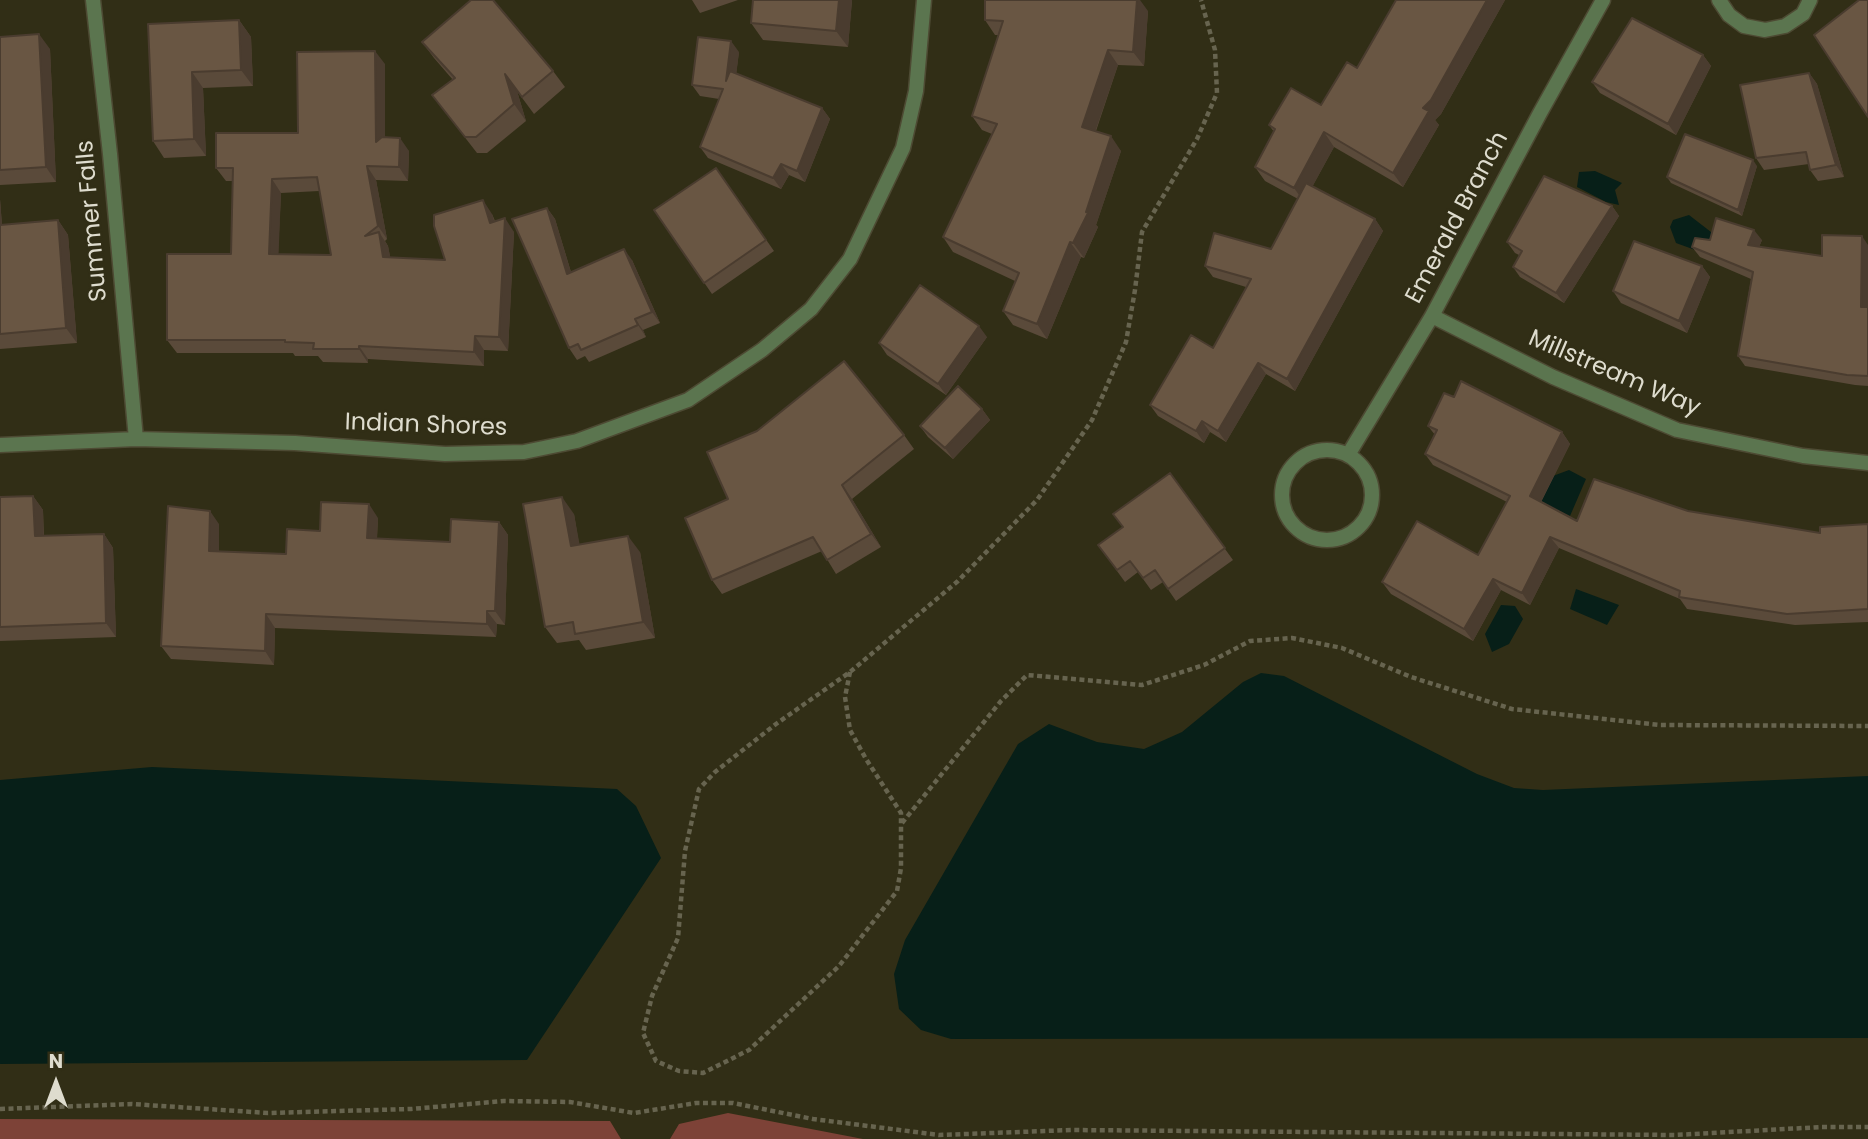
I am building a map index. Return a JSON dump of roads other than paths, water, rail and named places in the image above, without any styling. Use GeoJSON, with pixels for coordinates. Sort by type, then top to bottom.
{"type":"FeatureCollection","features":[{"type":"Feature","properties":{"kind":"street","name":"Summer Falls"},"geometry":{"type":"LineString","coordinates":[[93,0],[136,439]]}},
{"type":"Feature","properties":{"kind":"street","name":"Indian Shores"},"geometry":{"type":"LineString","coordinates":[[0,445],[136,439],[295,443],[445,454],[524,452],[577,441],[688,400],[762,350],[811,309],[849,259],[903,148],[916,91],[924,0]]}},
{"type":"Feature","properties":{"kind":"street","name":"Emerald Branch"},"geometry":{"type":"LineString","coordinates":[[1348,455],[1432,316],[1603,0]]}},
{"type":"Feature","properties":{"kind":"street"},"geometry":{"type":"LineString","coordinates":[[1719,0],[1729,15],[1744,26],[1765,30],[1785,26],[1802,13],[1810,0]]}},
{"type":"Feature","properties":{"kind":"street","name":"Millstream Way"},"geometry":{"type":"LineString","coordinates":[[1432,316],[1553,377],[1677,430],[1803,456],[1868,463]]}},
{"type":"Feature","properties":{"kind":"street"},"geometry":{"type":"LineString","coordinates":[[1322,450],[1340,451],[1348,455],[1355,458],[1367,471],[1373,487],[1372,506],[1363,524],[1348,536],[1330,541],[1311,537],[1296,528],[1286,514],[1282,498],[1284,480],[1293,466],[1306,454],[1322,450]]}},
{"type":"Feature","properties":{"kind":"water"},"geometry":{"type":"Polygon","coordinates":[[[1595,171],[1622,183],[1615,190],[1619,205],[1606,202],[1577,187],[1579,172],[1595,171]]]}},
{"type":"Feature","properties":{"kind":"water"},"geometry":{"type":"Polygon","coordinates":[[[1689,215],[1711,232],[1719,243],[1698,251],[1676,243],[1670,227],[1673,220],[1689,215]]]}},
{"type":"Feature","properties":{"kind":"water"},"geometry":{"type":"Polygon","coordinates":[[[1569,470],[1586,479],[1570,516],[1534,499],[1542,480],[1569,470]]]}},
{"type":"Feature","properties":{"kind":"water"},"geometry":{"type":"Polygon","coordinates":[[[1576,589],[1619,605],[1607,625],[1570,609],[1576,589]]]}},
{"type":"Feature","properties":{"kind":"water"},"geometry":{"type":"Polygon","coordinates":[[[1501,605],[1515,606],[1523,619],[1509,644],[1492,652],[1485,634],[1501,605]]]}},
{"type":"Feature","properties":{"kind":"water"},"geometry":{"type":"Polygon","coordinates":[[[1261,673],[1284,676],[1477,774],[1514,788],[1543,790],[1868,776],[1868,1038],[951,1039],[921,1030],[899,1009],[894,974],[905,940],[1018,744],[1049,724],[1097,742],[1144,749],[1182,732],[1243,682],[1261,673]]]}},
{"type":"Feature","properties":{"kind":"water"},"geometry":{"type":"Polygon","coordinates":[[[152,767],[617,789],[636,806],[661,858],[527,1060],[0,1064],[0,780],[152,767]]]}}]}
